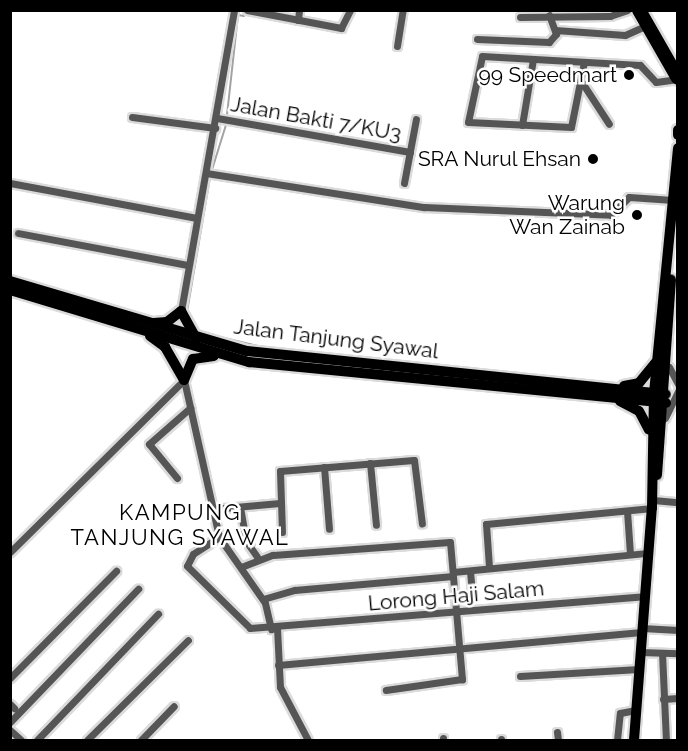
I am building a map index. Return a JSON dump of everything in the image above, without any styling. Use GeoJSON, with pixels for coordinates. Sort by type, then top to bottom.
{"type":"FeatureCollection","features":[{"type":"Feature","properties":{"kind":"highway"},"geometry":{"type":"LineString","coordinates":[[639,10],[678,78]]}},
{"type":"Feature","properties":{"kind":"main road"},"geometry":{"type":"LineString","coordinates":[[678,130],[678,135]]}},
{"type":"Feature","properties":{"kind":"main road"},"geometry":{"type":"LineString","coordinates":[[653,504],[654,397],[678,148]]}},
{"type":"Feature","properties":{"kind":"main road"},"geometry":{"type":"LineString","coordinates":[[634,741],[653,504],[663,426],[670,396],[672,204]]}},
{"type":"Feature","properties":{"kind":"main road","name":"Jalan Tanjung Syawal"},"geometry":{"type":"LineString","coordinates":[[11,288],[147,327],[309,360],[610,393]]}},
{"type":"Feature","properties":{"kind":"main road"},"geometry":{"type":"LineString","coordinates":[[184,380],[165,347],[147,327],[167,322],[181,311],[197,339]]}},
{"type":"Feature","properties":{"kind":"main road","name":"Jalan Tanjung Syawal"},"geometry":{"type":"LineString","coordinates":[[147,327],[224,355],[296,369],[654,397],[670,396]]}},
{"type":"Feature","properties":{"kind":"main road"},"geometry":{"type":"LineString","coordinates":[[184,380],[193,359],[224,355]]}},
{"type":"Feature","properties":{"kind":"main road"},"geometry":{"type":"LineString","coordinates":[[610,393],[639,383],[658,356]]}},
{"type":"Feature","properties":{"kind":"main road"},"geometry":{"type":"LineString","coordinates":[[610,393],[647,420],[652,449]]}},
{"type":"Feature","properties":{"kind":"street"},"geometry":{"type":"LineString","coordinates":[[181,311],[217,118],[234,10]]}},
{"type":"Feature","properties":{"kind":"street"},"geometry":{"type":"LineString","coordinates":[[247,10],[341,28],[350,10]]}},
{"type":"Feature","properties":{"kind":"street"},"geometry":{"type":"LineString","coordinates":[[298,20],[299,10]]}},
{"type":"Feature","properties":{"kind":"street"},"geometry":{"type":"LineString","coordinates":[[397,46],[403,10]]}},
{"type":"Feature","properties":{"kind":"street"},"geometry":{"type":"LineString","coordinates":[[520,17],[610,16],[627,10]]}},
{"type":"Feature","properties":{"kind":"street"},"geometry":{"type":"LineString","coordinates":[[477,39],[549,42],[555,30],[549,15]]}},
{"type":"Feature","properties":{"kind":"street"},"geometry":{"type":"LineString","coordinates":[[555,30],[625,35],[647,25]]}},
{"type":"Feature","properties":{"kind":"street"},"geometry":{"type":"LineString","coordinates":[[584,62],[574,124],[522,125],[468,122],[482,56],[640,65],[656,82],[678,78]]}},
{"type":"Feature","properties":{"kind":"street"},"geometry":{"type":"LineString","coordinates":[[522,125],[533,59]]}},
{"type":"Feature","properties":{"kind":"street"},"geometry":{"type":"LineString","coordinates":[[581,81],[609,124]]}},
{"type":"Feature","properties":{"kind":"street"},"geometry":{"type":"LineString","coordinates":[[132,117],[215,128]]}},
{"type":"Feature","properties":{"kind":"street","name":"Jalan Bakti 7/KU3"},"geometry":{"type":"LineString","coordinates":[[217,118],[410,152]]}},
{"type":"Feature","properties":{"kind":"street"},"geometry":{"type":"LineString","coordinates":[[404,183],[416,119]]}},
{"type":"Feature","properties":{"kind":"street"},"geometry":{"type":"LineString","coordinates":[[206,173],[424,207],[611,215],[629,197],[672,204]]}},
{"type":"Feature","properties":{"kind":"street"},"geometry":{"type":"LineString","coordinates":[[10,183],[197,218]]}},
{"type":"Feature","properties":{"kind":"street"},"geometry":{"type":"LineString","coordinates":[[18,233],[188,266]]}},
{"type":"Feature","properties":{"kind":"street"},"geometry":{"type":"LineString","coordinates":[[669,367],[678,384]]}},
{"type":"Feature","properties":{"kind":"street"},"geometry":{"type":"LineString","coordinates":[[184,380],[219,537],[263,599],[274,628],[284,701],[308,741]]}},
{"type":"Feature","properties":{"kind":"street"},"geometry":{"type":"LineString","coordinates":[[10,552],[184,380]]}},
{"type":"Feature","properties":{"kind":"street"},"geometry":{"type":"LineString","coordinates":[[663,426],[670,396]]}},
{"type":"Feature","properties":{"kind":"street"},"geometry":{"type":"LineString","coordinates":[[177,478],[149,444],[190,408]]}},
{"type":"Feature","properties":{"kind":"street"},"geometry":{"type":"LineString","coordinates":[[282,532],[278,472],[370,463],[416,461],[422,524]]}},
{"type":"Feature","properties":{"kind":"street"},"geometry":{"type":"LineString","coordinates":[[370,463],[376,525]]}},
{"type":"Feature","properties":{"kind":"street"},"geometry":{"type":"LineString","coordinates":[[324,467],[329,529]]}},
{"type":"Feature","properties":{"kind":"street"},"geometry":{"type":"LineString","coordinates":[[489,567],[484,527],[489,523],[627,511],[653,504],[678,502]]}},
{"type":"Feature","properties":{"kind":"street"},"geometry":{"type":"LineString","coordinates":[[213,509],[280,503]]}},
{"type":"Feature","properties":{"kind":"street"},"geometry":{"type":"LineString","coordinates":[[240,507],[246,541],[257,557]]}},
{"type":"Feature","properties":{"kind":"street"},"geometry":{"type":"LineString","coordinates":[[627,511],[630,554]]}},
{"type":"Feature","properties":{"kind":"street","name":"Lorong Haji Salam"},"geometry":{"type":"LineString","coordinates":[[219,537],[187,560],[189,573],[245,627],[274,628],[644,596]]}},
{"type":"Feature","properties":{"kind":"street"},"geometry":{"type":"LineString","coordinates":[[241,567],[257,557],[447,541],[462,647],[461,682],[386,690]]}},
{"type":"Feature","properties":{"kind":"street"},"geometry":{"type":"LineString","coordinates":[[263,599],[295,590],[453,574],[489,567],[648,553]]}},
{"type":"Feature","properties":{"kind":"street"},"geometry":{"type":"LineString","coordinates":[[470,570],[472,596]]}},
{"type":"Feature","properties":{"kind":"street"},"geometry":{"type":"LineString","coordinates":[[10,678],[116,571]]}},
{"type":"Feature","properties":{"kind":"street"},"geometry":{"type":"LineString","coordinates":[[10,722],[138,589]]}},
{"type":"Feature","properties":{"kind":"street"},"geometry":{"type":"LineString","coordinates":[[37,741],[158,614]]}},
{"type":"Feature","properties":{"kind":"street"},"geometry":{"type":"LineString","coordinates":[[278,664],[642,630],[678,630]]}},
{"type":"Feature","properties":{"kind":"street"},"geometry":{"type":"LineString","coordinates":[[87,741],[188,640]]}},
{"type":"Feature","properties":{"kind":"street"},"geometry":{"type":"LineString","coordinates":[[640,652],[678,653]]}},
{"type":"Feature","properties":{"kind":"street"},"geometry":{"type":"LineString","coordinates":[[662,653],[666,741]]}},
{"type":"Feature","properties":{"kind":"street"},"geometry":{"type":"LineString","coordinates":[[520,676],[639,669]]}},
{"type":"Feature","properties":{"kind":"street"},"geometry":{"type":"LineString","coordinates":[[663,699],[678,698]]}},
{"type":"Feature","properties":{"kind":"street"},"geometry":{"type":"LineString","coordinates":[[141,741],[174,706]]}},
{"type":"Feature","properties":{"kind":"street"},"geometry":{"type":"LineString","coordinates":[[617,741],[620,713],[636,710]]}},
{"type":"Feature","properties":{"kind":"street"},"geometry":{"type":"LineString","coordinates":[[10,730],[18,740]]}},
{"type":"Feature","properties":{"kind":"street"},"geometry":{"type":"LineString","coordinates":[[557,732],[558,741]]}},
{"type":"Feature","properties":{"kind":"waterway"},"geometry":{"type":"LineString","coordinates":[[227,115],[238,15],[244,16]]}},
{"type":"Feature","properties":{"kind":"waterway"},"geometry":{"type":"LineString","coordinates":[[212,170],[226,125]]}},
{"type":"Feature","properties":{"kind":"waterway"},"geometry":{"type":"LineString","coordinates":[[187,312],[210,178]]}},
{"type":"Feature","properties":{"kind":"waterway"},"geometry":{"type":"LineString","coordinates":[[212,335],[258,346]]}},
{"type":"Feature","properties":{"kind":"place","name":"99 Speedmart"},"geometry":{"type":"Point","coordinates":[629,75]}},
{"type":"Feature","properties":{"kind":"place","name":"SRA Nurul Ehsan"},"geometry":{"type":"Point","coordinates":[593,159]}},
{"type":"Feature","properties":{"kind":"place","name":"Warung Wan Zainab"},"geometry":{"type":"Point","coordinates":[637,215]}},
{"type":"Feature","properties":{"kind":"district","name":"KAMPUNG TANJUNG SYAWAL"},"geometry":{"type":"Point","coordinates":[180,524]}}]}
